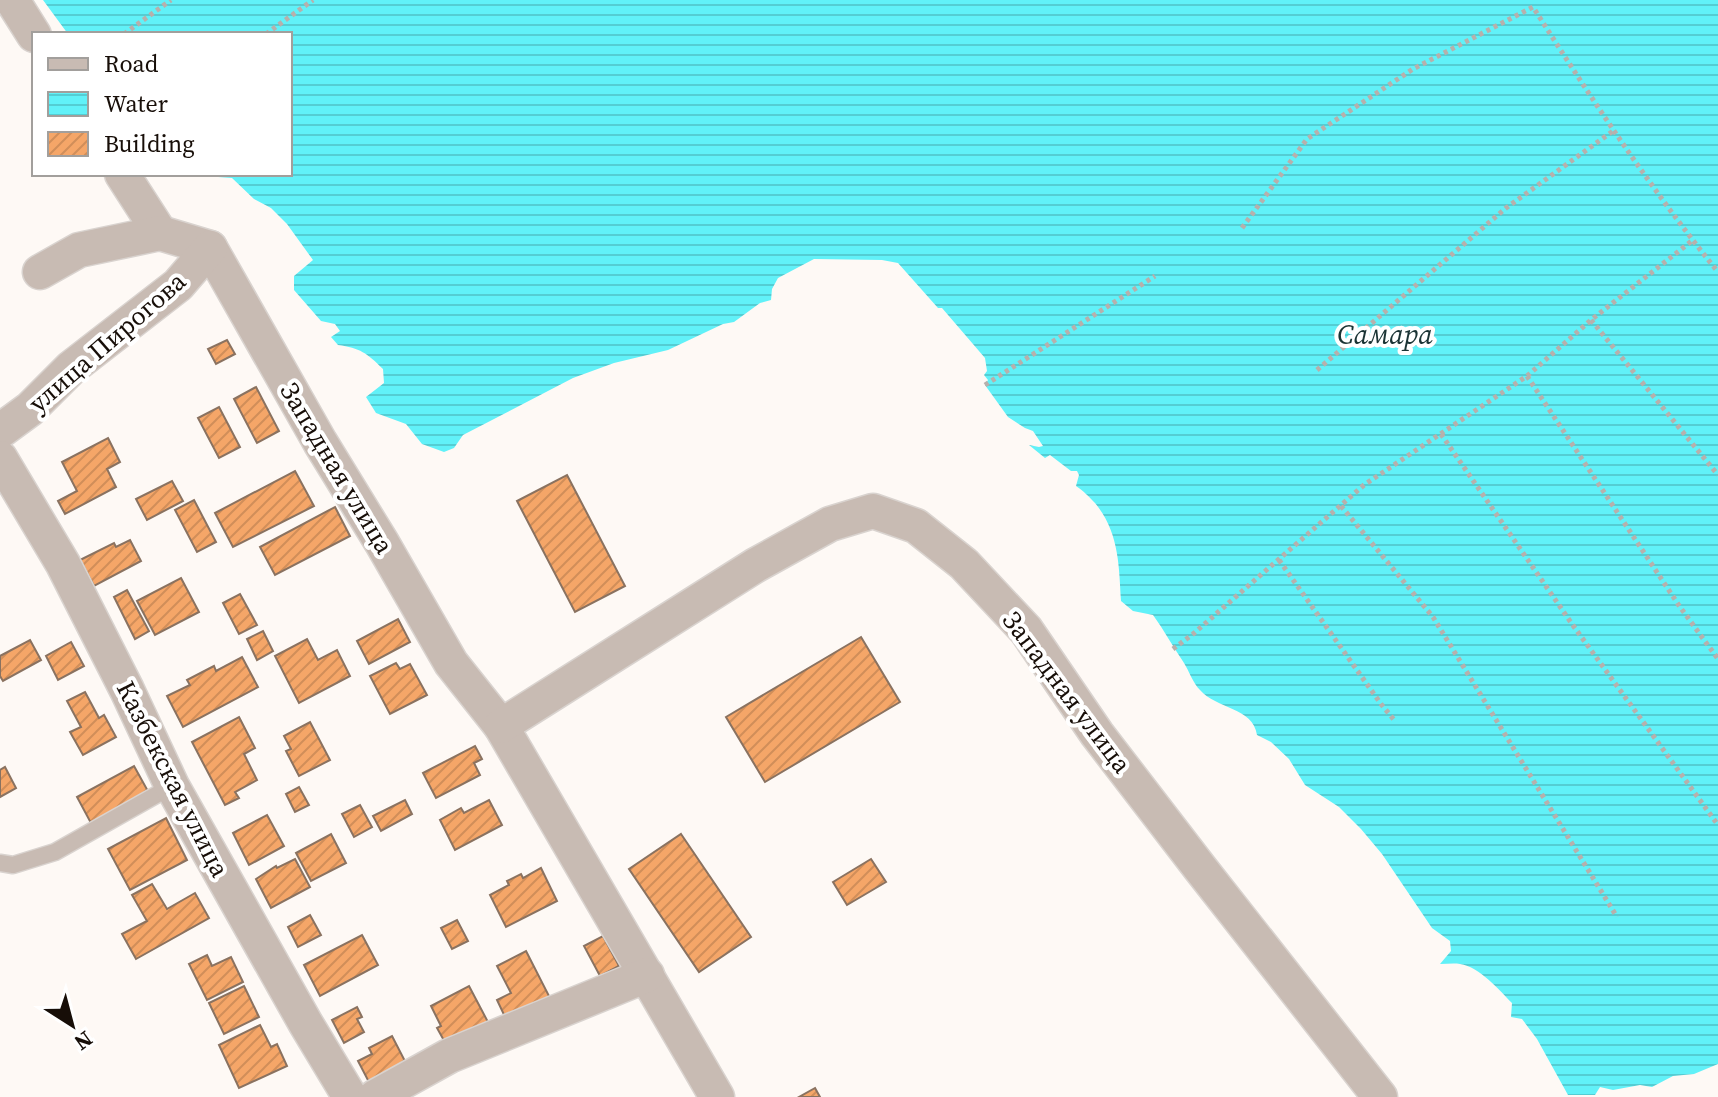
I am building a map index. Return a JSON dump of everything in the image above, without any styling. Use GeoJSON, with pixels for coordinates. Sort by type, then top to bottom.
{"type":"FeatureCollection","features":[{"type":"Feature","properties":{"kind":"street"},"geometry":{"type":"LineString","coordinates":[[12,0],[32,32]]}},
{"type":"Feature","properties":{"kind":"street"},"geometry":{"type":"LineString","coordinates":[[123,176],[160,233]]}},
{"type":"Feature","properties":{"kind":"street"},"geometry":{"type":"LineString","coordinates":[[40,272],[79,250],[160,233],[210,248]]}},
{"type":"Feature","properties":{"kind":"street","name":"улица Пирогова"},"geometry":{"type":"LineString","coordinates":[[0,431],[30,409],[71,368],[178,285],[210,248]]}},
{"type":"Feature","properties":{"kind":"street","name":"Западная улица"},"geometry":{"type":"LineString","coordinates":[[210,248],[451,663],[501,726],[717,1097]]}},
{"type":"Feature","properties":{"kind":"street","name":"Казбекская улица"},"geometry":{"type":"LineString","coordinates":[[0,458],[63,564],[172,786],[350,1097]]}},
{"type":"Feature","properties":{"kind":"street","name":"Западная улица"},"geometry":{"type":"LineString","coordinates":[[501,726],[756,565],[830,524],[873,511],[916,526],[964,564],[1026,630],[1097,734],[1380,1097]]}},
{"type":"Feature","properties":{"kind":"street"},"geometry":{"type":"LineString","coordinates":[[375,1097],[449,1056],[647,975]]}},
{"type":"Feature","properties":{"kind":"lane"},"geometry":{"type":"LineString","coordinates":[[0,863],[13,865],[55,852],[172,786]]}},
{"type":"Feature","properties":{"kind":"path"},"geometry":{"type":"LineString","coordinates":[[127,32],[171,0]]}},
{"type":"Feature","properties":{"kind":"path"},"geometry":{"type":"LineString","coordinates":[[269,32],[313,0]]}},
{"type":"Feature","properties":{"kind":"path"},"geometry":{"type":"LineString","coordinates":[[1242,228],[1307,139],[1413,69],[1533,7],[1613,131],[1718,272]]}},
{"type":"Feature","properties":{"kind":"path"},"geometry":{"type":"LineString","coordinates":[[1317,370],[1506,208],[1613,131]]}},
{"type":"Feature","properties":{"kind":"path"},"geometry":{"type":"LineString","coordinates":[[1173,649],[1364,485],[1527,376],[1591,320],[1693,240]]}},
{"type":"Feature","properties":{"kind":"path"},"geometry":{"type":"LineString","coordinates":[[985,385],[1155,276]]}},
{"type":"Feature","properties":{"kind":"path"},"geometry":{"type":"LineString","coordinates":[[1591,320],[1718,475]]}},
{"type":"Feature","properties":{"kind":"path"},"geometry":{"type":"LineString","coordinates":[[1527,376],[1680,607],[1718,659]]}},
{"type":"Feature","properties":{"kind":"path"},"geometry":{"type":"LineString","coordinates":[[1441,434],[1572,624],[1718,825]]}},
{"type":"Feature","properties":{"kind":"path"},"geometry":{"type":"LineString","coordinates":[[1341,506],[1433,617],[1617,917]]}},
{"type":"Feature","properties":{"kind":"path"},"geometry":{"type":"LineString","coordinates":[[1279,560],[1395,721]]}},
{"type":"Feature","properties":{"kind":"water","name":"Самара"},"geometry":{"type":"Polygon","coordinates":[[[43,0],[1718,0],[1718,1064],[1694,1074],[1673,1076],[1652,1087],[1640,1085],[1613,1090],[1600,1087],[1595,1095],[1568,1095],[1537,1039],[1522,1019],[1511,1017],[1512,1003],[1482,974],[1467,966],[1440,964],[1451,951],[1450,941],[1432,928],[1382,854],[1361,829],[1339,807],[1305,785],[1289,759],[1271,742],[1257,735],[1249,719],[1200,690],[1153,615],[1133,611],[1121,601],[1118,562],[1109,525],[1095,503],[1076,486],[1077,471],[1071,471],[1050,455],[1045,458],[1029,445],[1043,446],[1033,431],[1008,417],[985,385],[988,380],[984,375],[987,371],[985,358],[898,263],[814,259],[778,278],[771,300],[760,303],[734,322],[723,324],[668,350],[614,363],[573,378],[463,435],[454,448],[444,452],[422,444],[406,424],[376,413],[366,397],[384,383],[383,369],[363,352],[338,345],[331,337],[340,331],[335,324],[321,321],[294,290],[294,276],[313,260],[271,208],[254,199],[232,178],[217,176],[292,176],[292,32],[67,32],[43,0]]]}},
{"type":"Feature","properties":{"kind":"building"},"geometry":{"type":"Polygon","coordinates":[[[227,340],[235,354],[216,364],[208,349],[227,340]]]}},
{"type":"Feature","properties":{"kind":"building"},"geometry":{"type":"Polygon","coordinates":[[[256,387],[279,431],[257,443],[234,399],[256,387]]]}},
{"type":"Feature","properties":{"kind":"building"},"geometry":{"type":"Polygon","coordinates":[[[219,407],[240,447],[219,458],[198,418],[219,407]]]}},
{"type":"Feature","properties":{"kind":"building"},"geometry":{"type":"Polygon","coordinates":[[[108,438],[120,462],[107,469],[116,487],[65,514],[58,501],[77,491],[62,462],[108,438]]]}},
{"type":"Feature","properties":{"kind":"building"},"geometry":{"type":"Polygon","coordinates":[[[295,471],[314,506],[233,547],[215,513],[295,471]]]}},
{"type":"Feature","properties":{"kind":"building"},"geometry":{"type":"Polygon","coordinates":[[[567,475],[625,586],[575,612],[517,501],[567,475]]]}},
{"type":"Feature","properties":{"kind":"building"},"geometry":{"type":"Polygon","coordinates":[[[172,481],[183,501],[147,520],[136,499],[172,481]]]}},
{"type":"Feature","properties":{"kind":"building"},"geometry":{"type":"Polygon","coordinates":[[[194,500],[216,542],[197,552],[175,510],[194,500]]]}},
{"type":"Feature","properties":{"kind":"building"},"geometry":{"type":"Polygon","coordinates":[[[335,507],[350,536],[275,575],[260,547],[335,507]]]}},
{"type":"Feature","properties":{"kind":"building"},"geometry":{"type":"Polygon","coordinates":[[[130,540],[141,561],[94,586],[80,560],[114,543],[116,547],[130,540]]]}},
{"type":"Feature","properties":{"kind":"building"},"geometry":{"type":"Polygon","coordinates":[[[181,578],[199,612],[155,635],[137,601],[181,578]]]}},
{"type":"Feature","properties":{"kind":"building"},"geometry":{"type":"Polygon","coordinates":[[[127,590],[149,631],[135,639],[114,597],[127,590]]]}},
{"type":"Feature","properties":{"kind":"building"},"geometry":{"type":"Polygon","coordinates":[[[240,594],[257,625],[239,634],[223,603],[240,594]]]}},
{"type":"Feature","properties":{"kind":"building"},"geometry":{"type":"Polygon","coordinates":[[[398,619],[410,642],[369,664],[357,641],[398,619]]]}},
{"type":"Feature","properties":{"kind":"building"},"geometry":{"type":"Polygon","coordinates":[[[263,631],[273,651],[257,660],[247,639],[263,631]]]}},
{"type":"Feature","properties":{"kind":"building"},"geometry":{"type":"Polygon","coordinates":[[[861,637],[900,702],[765,782],[726,717],[861,637]]]}},
{"type":"Feature","properties":{"kind":"building"},"geometry":{"type":"Polygon","coordinates":[[[307,639],[318,660],[337,650],[350,676],[299,703],[275,656],[307,639]]]}},
{"type":"Feature","properties":{"kind":"building"},"geometry":{"type":"Polygon","coordinates":[[[30,640],[41,660],[3,681],[0,656],[30,640]]]}},
{"type":"Feature","properties":{"kind":"building"},"geometry":{"type":"Polygon","coordinates":[[[71,642],[84,666],[58,680],[46,656],[71,642]]]}},
{"type":"Feature","properties":{"kind":"building"},"geometry":{"type":"Polygon","coordinates":[[[242,657],[258,687],[183,727],[167,696],[190,685],[187,680],[214,666],[216,671],[242,657]]]}},
{"type":"Feature","properties":{"kind":"building"},"geometry":{"type":"Polygon","coordinates":[[[396,663],[400,669],[410,664],[427,695],[390,714],[370,676],[396,663]]]}},
{"type":"Feature","properties":{"kind":"building"},"geometry":{"type":"Polygon","coordinates":[[[85,692],[99,718],[104,715],[116,737],[83,755],[70,732],[81,727],[67,701],[85,692]]]}},
{"type":"Feature","properties":{"kind":"building"},"geometry":{"type":"Polygon","coordinates":[[[239,717],[255,748],[244,754],[257,780],[235,792],[239,798],[225,805],[192,742],[239,717]]]}},
{"type":"Feature","properties":{"kind":"building"},"geometry":{"type":"Polygon","coordinates":[[[310,722],[330,760],[299,776],[286,751],[291,749],[284,736],[310,722]]]}},
{"type":"Feature","properties":{"kind":"building"},"geometry":{"type":"Polygon","coordinates":[[[475,746],[482,759],[474,763],[480,775],[436,798],[423,773],[475,746]]]}},
{"type":"Feature","properties":{"kind":"building"},"geometry":{"type":"Polygon","coordinates":[[[134,766],[149,793],[92,825],[77,797],[134,766]]]}},
{"type":"Feature","properties":{"kind":"building"},"geometry":{"type":"Polygon","coordinates":[[[5,767],[16,788],[0,797],[0,770],[5,767]]]}},
{"type":"Feature","properties":{"kind":"building"},"geometry":{"type":"Polygon","coordinates":[[[299,787],[309,805],[295,812],[286,794],[299,787]]]}},
{"type":"Feature","properties":{"kind":"building"},"geometry":{"type":"Polygon","coordinates":[[[405,800],[412,814],[381,831],[373,816],[405,800]]]}},
{"type":"Feature","properties":{"kind":"building"},"geometry":{"type":"Polygon","coordinates":[[[489,800],[502,825],[455,850],[440,820],[461,808],[464,813],[489,800]]]}},
{"type":"Feature","properties":{"kind":"building"},"geometry":{"type":"Polygon","coordinates":[[[360,805],[372,827],[354,837],[342,814],[360,805]]]}},
{"type":"Feature","properties":{"kind":"building"},"geometry":{"type":"Polygon","coordinates":[[[267,815],[284,846],[249,865],[233,833],[267,815]]]}},
{"type":"Feature","properties":{"kind":"building"},"geometry":{"type":"Polygon","coordinates":[[[166,818],[187,860],[130,890],[108,849],[166,818]]]}},
{"type":"Feature","properties":{"kind":"building"},"geometry":{"type":"Polygon","coordinates":[[[331,834],[346,863],[311,881],[296,853],[331,834]]]}},
{"type":"Feature","properties":{"kind":"building"},"geometry":{"type":"Polygon","coordinates":[[[681,834],[751,937],[699,972],[629,869],[681,834]]]}},
{"type":"Feature","properties":{"kind":"building"},"geometry":{"type":"Polygon","coordinates":[[[295,859],[310,887],[271,908],[256,879],[276,866],[295,859]]]}},
{"type":"Feature","properties":{"kind":"building"},"geometry":{"type":"Polygon","coordinates":[[[871,859],[886,882],[847,905],[833,882],[871,859]]]}},
{"type":"Feature","properties":{"kind":"building"},"geometry":{"type":"Polygon","coordinates":[[[541,868],[557,901],[506,927],[490,895],[509,885],[507,881],[521,874],[523,878],[541,868]]]}},
{"type":"Feature","properties":{"kind":"building"},"geometry":{"type":"Polygon","coordinates":[[[152,884],[167,909],[195,893],[209,918],[136,959],[122,934],[147,921],[132,895],[152,884]]]}},
{"type":"Feature","properties":{"kind":"building"},"geometry":{"type":"Polygon","coordinates":[[[310,915],[321,935],[298,947],[288,927],[310,915]]]}},
{"type":"Feature","properties":{"kind":"building"},"geometry":{"type":"Polygon","coordinates":[[[457,920],[468,941],[452,949],[441,928],[457,920]]]}},
{"type":"Feature","properties":{"kind":"building"},"geometry":{"type":"Polygon","coordinates":[[[362,935],[378,965],[320,996],[304,965],[362,935]]]}},
{"type":"Feature","properties":{"kind":"building"},"geometry":{"type":"Polygon","coordinates":[[[603,936],[619,966],[600,976],[584,946],[603,936]]]}},
{"type":"Feature","properties":{"kind":"building"},"geometry":{"type":"Polygon","coordinates":[[[526,951],[550,998],[507,1021],[497,1000],[511,993],[497,966],[526,951]]]}},
{"type":"Feature","properties":{"kind":"building"},"geometry":{"type":"Polygon","coordinates":[[[207,955],[212,966],[231,957],[243,982],[207,1000],[189,964],[207,955]]]}},
{"type":"Feature","properties":{"kind":"building"},"geometry":{"type":"Polygon","coordinates":[[[244,986],[259,1017],[224,1034],[209,1003],[244,986]]]}},
{"type":"Feature","properties":{"kind":"building"},"geometry":{"type":"Polygon","coordinates":[[[469,986],[489,1024],[447,1046],[437,1028],[441,1026],[431,1006],[469,986]]]}},
{"type":"Feature","properties":{"kind":"building"},"geometry":{"type":"Polygon","coordinates":[[[357,1007],[362,1017],[357,1019],[364,1032],[344,1043],[332,1020],[357,1007]]]}},
{"type":"Feature","properties":{"kind":"building"},"geometry":{"type":"Polygon","coordinates":[[[260,1025],[271,1047],[277,1044],[287,1066],[239,1088],[219,1045],[260,1025]]]}},
{"type":"Feature","properties":{"kind":"building"},"geometry":{"type":"Polygon","coordinates":[[[392,1036],[408,1067],[371,1086],[358,1061],[372,1054],[369,1048],[392,1036]]]}},
{"type":"Feature","properties":{"kind":"building"},"geometry":{"type":"Polygon","coordinates":[[[815,1088],[820,1097],[799,1097],[815,1088]]]}}]}
